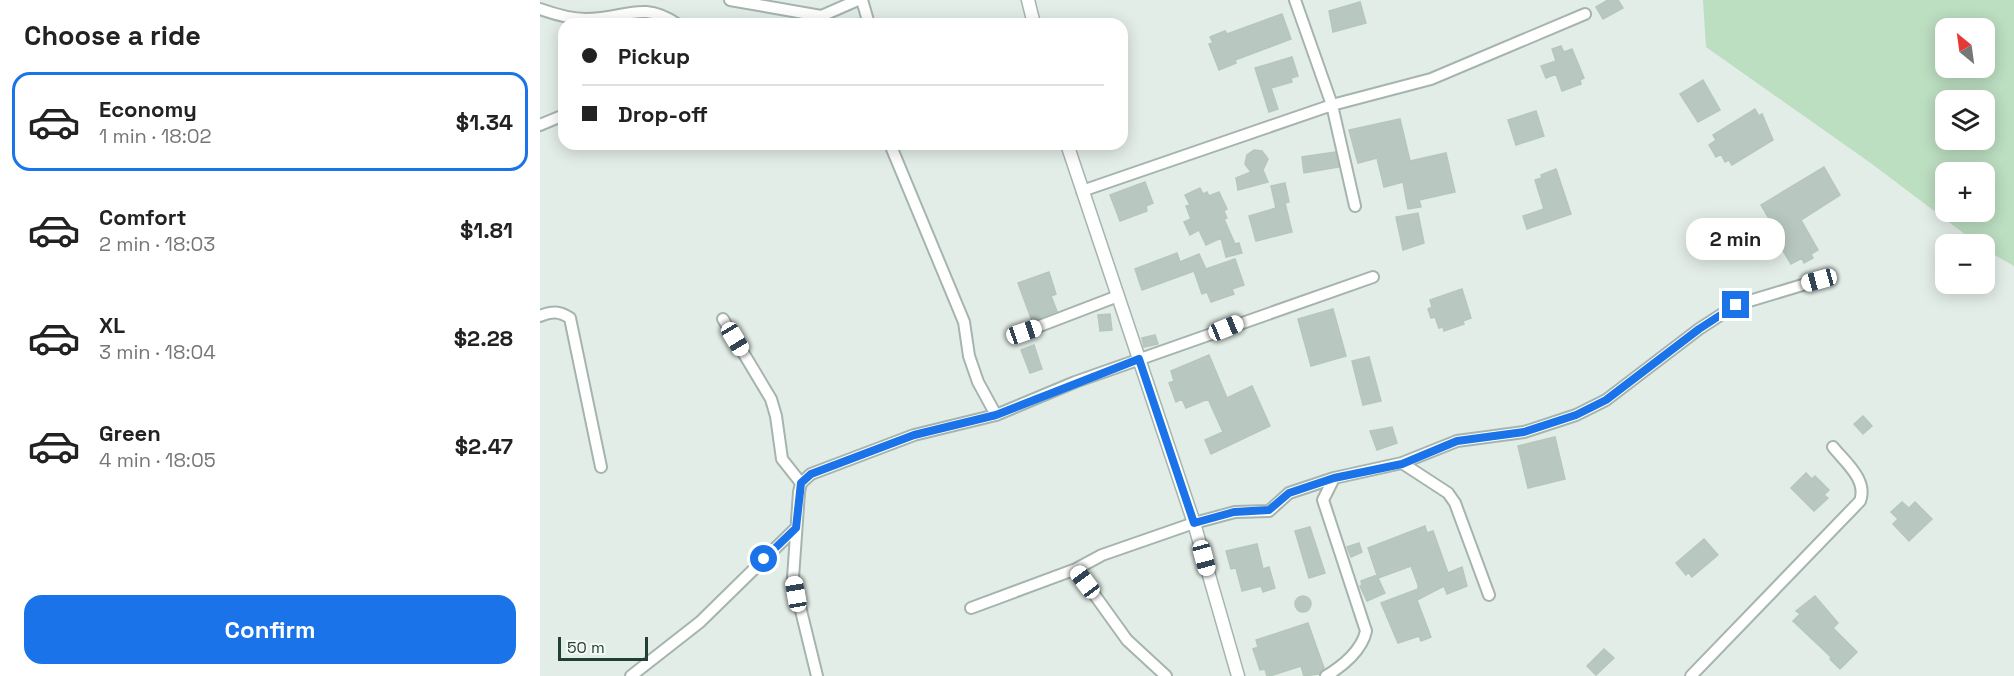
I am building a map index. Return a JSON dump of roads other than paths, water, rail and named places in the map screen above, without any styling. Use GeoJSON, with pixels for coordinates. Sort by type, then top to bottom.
{"type":"FeatureCollection","features":[{"type":"Feature","properties":{"kind":"street"},"geometry":{"type":"LineString","coordinates":[[730,0],[821,16]]}},
{"type":"Feature","properties":{"kind":"street"},"geometry":{"type":"LineString","coordinates":[[816,18],[860,0],[867,18]]}},
{"type":"Feature","properties":{"kind":"street"},"geometry":{"type":"LineString","coordinates":[[1028,0],[1032,18]]}},
{"type":"Feature","properties":{"kind":"street"},"geometry":{"type":"LineString","coordinates":[[1295,0],[1332,105],[1355,206]]}},
{"type":"Feature","properties":{"kind":"street"},"geometry":{"type":"LineString","coordinates":[[593,18],[634,3],[652,2],[664,7],[672,18]]}},
{"type":"Feature","properties":{"kind":"street"},"geometry":{"type":"LineString","coordinates":[[540,9],[578,18]]}},
{"type":"Feature","properties":{"kind":"street"},"geometry":{"type":"LineString","coordinates":[[1082,191],[1332,105],[1431,79],[1585,14]]}},
{"type":"Feature","properties":{"kind":"street"},"geometry":{"type":"LineString","coordinates":[[540,125],[558,118]]}},
{"type":"Feature","properties":{"kind":"street"},"geometry":{"type":"LineString","coordinates":[[892,150],[964,322],[969,356],[978,382],[996,415]]}},
{"type":"Feature","properties":{"kind":"street"},"geometry":{"type":"LineString","coordinates":[[1070,150],[1194,523],[1238,676]]}},
{"type":"Feature","properties":{"kind":"street"},"geometry":{"type":"LineString","coordinates":[[817,676],[793,578],[801,483],[811,474],[914,435],[996,415],[1139,359],[1373,277]]}},
{"type":"Feature","properties":{"kind":"street"},"geometry":{"type":"LineString","coordinates":[[971,608],[1076,569],[1102,555],[1194,523],[1234,512],[1269,510],[1289,493],[1334,478],[1402,464],[1457,441],[1524,432],[1576,415],[1606,400],[1699,329],[1736,305],[1819,280]]}},
{"type":"Feature","properties":{"kind":"street"},"geometry":{"type":"LineString","coordinates":[[1024,332],[1118,296]]}},
{"type":"Feature","properties":{"kind":"street"},"geometry":{"type":"LineString","coordinates":[[540,316],[549,312],[561,312],[570,318],[601,467]]}},
{"type":"Feature","properties":{"kind":"street"},"geometry":{"type":"LineString","coordinates":[[723,319],[771,399],[782,459],[801,483]]}},
{"type":"Feature","properties":{"kind":"street"},"geometry":{"type":"LineString","coordinates":[[1691,676],[1860,501],[1863,492],[1860,480],[1833,447]]}},
{"type":"Feature","properties":{"kind":"street"},"geometry":{"type":"LineString","coordinates":[[1402,464],[1448,493],[1455,503],[1489,595]]}},
{"type":"Feature","properties":{"kind":"street"},"geometry":{"type":"LineString","coordinates":[[1326,676],[1340,668],[1364,641],[1366,631],[1323,500],[1334,478]]}},
{"type":"Feature","properties":{"kind":"street"},"geometry":{"type":"LineString","coordinates":[[631,676],[700,622],[796,528]]}},
{"type":"Feature","properties":{"kind":"street"},"geometry":{"type":"LineString","coordinates":[[1076,569],[1127,640],[1166,676]]}}]}
